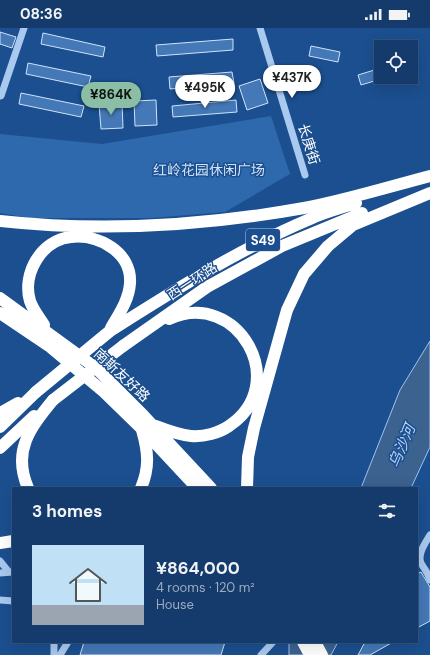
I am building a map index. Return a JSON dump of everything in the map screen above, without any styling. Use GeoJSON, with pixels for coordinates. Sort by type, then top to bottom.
{"type":"FeatureCollection","features":[{"type":"Feature","properties":{"kind":"highway"},"geometry":{"type":"LineString","coordinates":[[0,221],[88,226],[154,226],[195,223],[304,208],[430,178]]}},
{"type":"Feature","properties":{"kind":"highway","name":"西一环路"},"geometry":{"type":"LineString","coordinates":[[0,427],[36,392],[110,331],[189,280],[256,244],[312,218],[430,178]]}},
{"type":"Feature","properties":{"kind":"highway"},"geometry":{"type":"LineString","coordinates":[[247,487],[248,457],[254,428],[286,310],[304,274],[328,246],[353,226],[430,192]]}},
{"type":"Feature","properties":{"kind":"highway","name":"西一环路"},"geometry":{"type":"LineString","coordinates":[[0,448],[53,400],[123,346],[207,287],[282,246],[360,214],[430,192]]}},
{"type":"Feature","properties":{"kind":"highway"},"geometry":{"type":"LineString","coordinates":[[51,334],[37,315],[30,301],[28,289],[30,275],[34,263],[43,250],[57,241],[69,237],[83,236],[96,239],[111,246],[121,256],[128,268],[130,283],[127,297],[110,331]]}},
{"type":"Feature","properties":{"kind":"highway","name":"南斯友好路"},"geometry":{"type":"LineString","coordinates":[[0,298],[96,368],[148,427],[196,487]]}},
{"type":"Feature","properties":{"kind":"highway"},"geometry":{"type":"LineString","coordinates":[[123,346],[170,318],[185,313],[198,312],[225,320],[246,339],[253,351],[257,365],[257,384],[245,413],[236,422],[217,433],[193,436],[148,427],[147,473],[141,487]]}},
{"type":"Feature","properties":{"kind":"highway","name":"南斯友好路"},"geometry":{"type":"LineString","coordinates":[[0,313],[49,346],[148,427],[210,487]]}},
{"type":"Feature","properties":{"kind":"highway"},"geometry":{"type":"LineString","coordinates":[[0,413],[36,392]]}},
{"type":"Feature","properties":{"kind":"highway"},"geometry":{"type":"LineString","coordinates":[[28,487],[23,473],[22,460],[26,437],[33,424],[53,400]]}},
{"type":"Feature","properties":{"kind":"highway"},"geometry":{"type":"LineString","coordinates":[[0,543],[12,541]]}},
{"type":"Feature","properties":{"kind":"highway"},"geometry":{"type":"LineString","coordinates":[[304,643],[310,655]]}},
{"type":"Feature","properties":{"kind":"highway"},"geometry":{"type":"LineString","coordinates":[[316,643],[322,655]]}},
{"type":"Feature","properties":{"kind":"street"},"geometry":{"type":"LineString","coordinates":[[0,96],[2,96],[24,28]]}},
{"type":"Feature","properties":{"kind":"street","name":"长庚街"},"geometry":{"type":"LineString","coordinates":[[260,28],[305,176]]}},
{"type":"Feature","properties":{"kind":"street"},"geometry":{"type":"LineString","coordinates":[[430,535],[420,558],[421,563],[428,572],[430,580]]}},
{"type":"Feature","properties":{"kind":"street"},"geometry":{"type":"LineString","coordinates":[[0,561],[7,572]]}},
{"type":"Feature","properties":{"kind":"street"},"geometry":{"type":"LineString","coordinates":[[0,600],[12,601]]}},
{"type":"Feature","properties":{"kind":"street"},"geometry":{"type":"LineString","coordinates":[[54,643],[54,655]]}},
{"type":"Feature","properties":{"kind":"street"},"geometry":{"type":"LineString","coordinates":[[60,655],[68,643]]}},
{"type":"Feature","properties":{"kind":"street"},"geometry":{"type":"LineString","coordinates":[[261,655],[272,643]]}},
{"type":"Feature","properties":{"kind":"green space","name":"红岭花园休闲广场"},"geometry":{"type":"Polygon","coordinates":[[[271,116],[290,174],[225,212],[151,218],[29,218],[0,213],[0,134],[102,144],[271,116]]]}},
{"type":"Feature","properties":{"kind":"water","name":"乌沙河"},"geometry":{"type":"Polygon","coordinates":[[[430,341],[430,447],[411,487],[361,487],[400,390],[430,341]]]}},
{"type":"Feature","properties":{"kind":"water"},"geometry":{"type":"Polygon","coordinates":[[[289,643],[337,643],[331,655],[289,655],[289,643]]]}},
{"type":"Feature","properties":{"kind":"building"},"geometry":{"type":"Polygon","coordinates":[[[0,32],[16,37],[12,48],[0,44],[0,32]]]}},
{"type":"Feature","properties":{"kind":"building"},"geometry":{"type":"Polygon","coordinates":[[[43,33],[105,47],[103,57],[41,44],[43,33]]]}},
{"type":"Feature","properties":{"kind":"building"},"geometry":{"type":"Polygon","coordinates":[[[233,39],[233,50],[157,56],[156,45],[233,39]]]}},
{"type":"Feature","properties":{"kind":"building"},"geometry":{"type":"Polygon","coordinates":[[[311,46],[340,52],[338,62],[309,56],[311,46]]]}},
{"type":"Feature","properties":{"kind":"building"},"geometry":{"type":"Polygon","coordinates":[[[28,63],[91,76],[88,87],[26,74],[28,63]]]}},
{"type":"Feature","properties":{"kind":"building"},"geometry":{"type":"Polygon","coordinates":[[[374,70],[374,81],[361,85],[358,75],[374,70]]]}},
{"type":"Feature","properties":{"kind":"building"},"geometry":{"type":"Polygon","coordinates":[[[232,72],[234,83],[170,89],[169,77],[232,72]]]}},
{"type":"Feature","properties":{"kind":"building"},"geometry":{"type":"Polygon","coordinates":[[[260,79],[268,103],[247,110],[239,86],[260,79]]]}},
{"type":"Feature","properties":{"kind":"building"},"geometry":{"type":"Polygon","coordinates":[[[21,93],[84,106],[81,117],[19,104],[21,93]]]}},
{"type":"Feature","properties":{"kind":"building"},"geometry":{"type":"Polygon","coordinates":[[[156,100],[157,125],[135,126],[134,101],[156,100]]]}},
{"type":"Feature","properties":{"kind":"building"},"geometry":{"type":"Polygon","coordinates":[[[236,100],[237,112],[173,117],[172,106],[236,100]]]}},
{"type":"Feature","properties":{"kind":"building"},"geometry":{"type":"Polygon","coordinates":[[[122,103],[123,128],[101,129],[99,104],[122,103]]]}},
{"type":"Feature","properties":{"kind":"building"},"geometry":{"type":"Polygon","coordinates":[[[421,572],[430,587],[430,621],[418,627],[418,574],[421,572]]]}},
{"type":"Feature","properties":{"kind":"building"},"geometry":{"type":"Polygon","coordinates":[[[84,643],[225,643],[221,655],[80,655],[84,643]]]}},
{"type":"Feature","properties":{"kind":"building"},"geometry":{"type":"Polygon","coordinates":[[[364,643],[391,643],[370,655],[358,655],[364,643]]]}}]}
